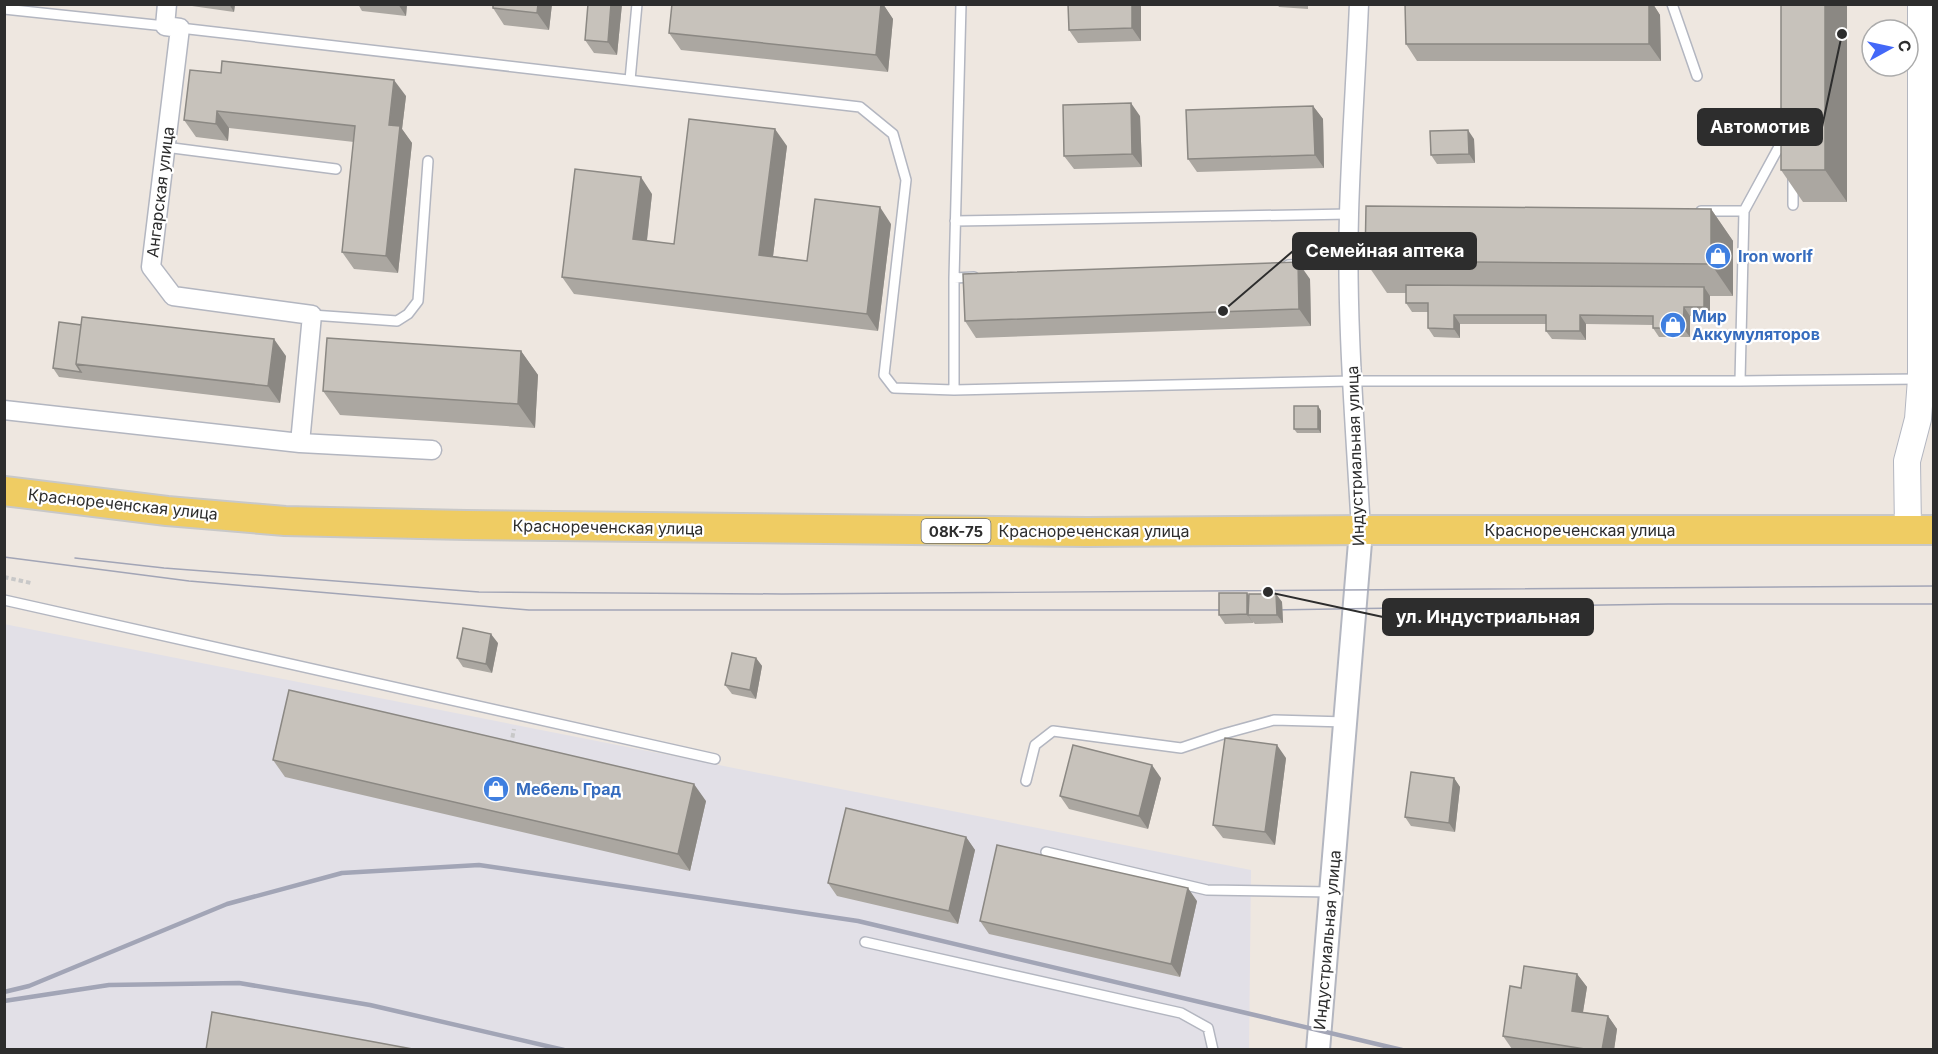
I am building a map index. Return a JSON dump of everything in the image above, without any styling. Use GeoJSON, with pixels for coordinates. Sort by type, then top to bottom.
{"type":"FeatureCollection","features":[{"type":"Feature","properties":{"kind":"main road"},"geometry":{"type":"LineString","coordinates":[[1921,4],[1927,327],[1921,379],[1922,419],[1908,461],[1921,530]]}},
{"type":"Feature","properties":{"kind":"main road","name":"Краснореченская улица"},"geometry":{"type":"LineString","coordinates":[[4,491],[167,511],[285,520],[466,525],[1064,532],[1921,530]]}},
{"type":"Feature","properties":{"kind":"street","name":"Ангарская улица"},"geometry":{"type":"LineString","coordinates":[[167,4],[172,27],[165,147],[151,267],[173,296],[312,315]]}},
{"type":"Feature","properties":{"kind":"street","name":"Индустриальная улица"},"geometry":{"type":"LineString","coordinates":[[1318,1050],[1361,530],[1348,262],[1355,214],[1359,4]]}},
{"type":"Feature","properties":{"kind":"street"},"geometry":{"type":"LineString","coordinates":[[300,444],[312,315]]}},
{"type":"Feature","properties":{"kind":"street"},"geometry":{"type":"LineString","coordinates":[[4,410],[300,444],[432,450]]}},
{"type":"Feature","properties":{"kind":"lane"},"geometry":{"type":"LineString","coordinates":[[630,80],[637,4]]}},
{"type":"Feature","properties":{"kind":"lane"},"geometry":{"type":"LineString","coordinates":[[954,390],[955,221],[961,4]]}},
{"type":"Feature","properties":{"kind":"lane"},"geometry":{"type":"LineString","coordinates":[[1672,4],[1697,76]]}},
{"type":"Feature","properties":{"kind":"lane"},"geometry":{"type":"LineString","coordinates":[[4,9],[860,107],[893,134],[906,180],[884,375],[894,387],[954,390],[1352,381],[1921,379]]}},
{"type":"Feature","properties":{"kind":"lane"},"geometry":{"type":"LineString","coordinates":[[1740,381],[1744,211],[1793,120],[1793,141]]}},
{"type":"Feature","properties":{"kind":"lane"},"geometry":{"type":"LineString","coordinates":[[165,147],[336,169]]}},
{"type":"Feature","properties":{"kind":"lane"},"geometry":{"type":"LineString","coordinates":[[312,315],[397,321],[408,314],[418,301],[428,160]]}},
{"type":"Feature","properties":{"kind":"lane"},"geometry":{"type":"LineString","coordinates":[[1793,163],[1793,205]]}},
{"type":"Feature","properties":{"kind":"lane"},"geometry":{"type":"LineString","coordinates":[[1688,212],[1744,211]]}},
{"type":"Feature","properties":{"kind":"lane"},"geometry":{"type":"LineString","coordinates":[[955,221],[1355,214]]}},
{"type":"Feature","properties":{"kind":"lane"},"geometry":{"type":"LineString","coordinates":[[1277,265],[1348,262]]}},
{"type":"Feature","properties":{"kind":"lane"},"geometry":{"type":"LineString","coordinates":[[954,278],[990,277]]}},
{"type":"Feature","properties":{"kind":"lane"},"geometry":{"type":"LineString","coordinates":[[4,600],[715,759]]}},
{"type":"Feature","properties":{"kind":"lane"},"geometry":{"type":"LineString","coordinates":[[1026,781],[1035,745],[1053,731],[1181,748],[1274,720],[1346,722]]}},
{"type":"Feature","properties":{"kind":"lane"},"geometry":{"type":"LineString","coordinates":[[1046,852],[1206,890],[1330,892]]}},
{"type":"Feature","properties":{"kind":"lane"},"geometry":{"type":"LineString","coordinates":[[865,942],[1181,1013],[1208,1029],[1213,1050]]}},
{"type":"Feature","properties":{"kind":"path"},"geometry":{"type":"LineString","coordinates":[[4,577],[31,583]]}},
{"type":"Feature","properties":{"kind":"path"},"geometry":{"type":"LineString","coordinates":[[509,755],[517,715]]}},
{"type":"Feature","properties":{"kind":"shaded area"},"geometry":{"type":"Polygon","coordinates":[[[4,624],[1251,870],[1249,1049],[5,1049],[4,624]]]}},
{"type":"Feature","properties":{"kind":"building"},"geometry":{"type":"Polygon","coordinates":[[[493,4],[538,4],[537,13],[493,8],[493,4]]]}},
{"type":"Feature","properties":{"kind":"building"},"geometry":{"type":"Polygon","coordinates":[[[588,4],[611,4],[608,42],[585,40],[588,4]]]}},
{"type":"Feature","properties":{"kind":"building"},"geometry":{"type":"Polygon","coordinates":[[[672,4],[881,4],[876,55],[669,33],[672,4]]]}},
{"type":"Feature","properties":{"kind":"building"},"geometry":{"type":"Polygon","coordinates":[[[1068,4],[1132,4],[1132,28],[1069,30],[1068,4]]]}},
{"type":"Feature","properties":{"kind":"building"},"geometry":{"type":"Polygon","coordinates":[[[1405,4],[1649,4],[1649,44],[1406,44],[1405,4]]]}},
{"type":"Feature","properties":{"kind":"building"},"geometry":{"type":"Polygon","coordinates":[[[1781,4],[1825,4],[1825,170],[1781,170],[1781,4]]]}},
{"type":"Feature","properties":{"kind":"building"},"geometry":{"type":"Polygon","coordinates":[[[222,61],[394,80],[389,125],[400,126],[386,256],[342,252],[355,126],[217,111],[216,124],[184,120],[190,70],[221,73],[222,61]]]}},
{"type":"Feature","properties":{"kind":"building"},"geometry":{"type":"Polygon","coordinates":[[[1131,103],[1132,154],[1064,156],[1063,105],[1131,103]]]}},
{"type":"Feature","properties":{"kind":"building"},"geometry":{"type":"Polygon","coordinates":[[[1313,106],[1315,155],[1188,159],[1186,110],[1313,106]]]}},
{"type":"Feature","properties":{"kind":"building"},"geometry":{"type":"Polygon","coordinates":[[[689,119],[775,129],[759,255],[807,261],[815,199],[880,207],[867,314],[562,277],[575,169],[641,177],[633,239],[674,244],[689,119]]]}},
{"type":"Feature","properties":{"kind":"building"},"geometry":{"type":"Polygon","coordinates":[[[1468,130],[1469,154],[1431,155],[1430,131],[1468,130]]]}},
{"type":"Feature","properties":{"kind":"building"},"geometry":{"type":"Polygon","coordinates":[[[1366,206],[1711,209],[1711,264],[1365,261],[1366,206]]]}},
{"type":"Feature","properties":{"kind":"building"},"geometry":{"type":"Polygon","coordinates":[[[1298,262],[1299,309],[965,321],[963,274],[1298,262]]]}},
{"type":"Feature","properties":{"kind":"building"},"geometry":{"type":"Polygon","coordinates":[[[1406,285],[1704,287],[1704,307],[1684,307],[1683,328],[1653,328],[1653,316],[1580,315],[1580,331],[1546,331],[1546,315],[1454,315],[1454,329],[1428,328],[1428,303],[1406,303],[1406,285]]]}},
{"type":"Feature","properties":{"kind":"building"},"geometry":{"type":"Polygon","coordinates":[[[82,317],[274,339],[268,386],[76,364],[82,317]]]}},
{"type":"Feature","properties":{"kind":"building"},"geometry":{"type":"Polygon","coordinates":[[[59,322],[81,325],[76,364],[81,372],[53,368],[59,322]]]}},
{"type":"Feature","properties":{"kind":"building"},"geometry":{"type":"Polygon","coordinates":[[[327,338],[521,351],[518,404],[323,391],[327,338]]]}},
{"type":"Feature","properties":{"kind":"building"},"geometry":{"type":"Polygon","coordinates":[[[1294,406],[1318,406],[1318,429],[1294,429],[1294,406]]]}},
{"type":"Feature","properties":{"kind":"building"},"geometry":{"type":"Polygon","coordinates":[[[1219,593],[1247,593],[1247,614],[1219,615],[1219,593]]]}},
{"type":"Feature","properties":{"kind":"building"},"geometry":{"type":"Polygon","coordinates":[[[1249,594],[1276,594],[1277,615],[1248,615],[1249,594]]]}},
{"type":"Feature","properties":{"kind":"building"},"geometry":{"type":"Polygon","coordinates":[[[463,628],[491,634],[486,664],[457,658],[463,628]]]}},
{"type":"Feature","properties":{"kind":"building"},"geometry":{"type":"Polygon","coordinates":[[[732,653],[756,658],[750,690],[725,685],[732,653]]]}},
{"type":"Feature","properties":{"kind":"building","name":"Мебель Град"},"geometry":{"type":"Polygon","coordinates":[[[289,690],[694,784],[678,854],[273,760],[289,690]]]}},
{"type":"Feature","properties":{"kind":"building"},"geometry":{"type":"Polygon","coordinates":[[[1225,738],[1277,745],[1265,832],[1213,825],[1225,738]]]}},
{"type":"Feature","properties":{"kind":"building"},"geometry":{"type":"Polygon","coordinates":[[[1073,745],[1152,765],[1139,816],[1060,796],[1073,745]]]}},
{"type":"Feature","properties":{"kind":"building"},"geometry":{"type":"Polygon","coordinates":[[[1411,772],[1454,778],[1449,823],[1405,817],[1411,772]]]}},
{"type":"Feature","properties":{"kind":"building"},"geometry":{"type":"Polygon","coordinates":[[[846,808],[966,837],[949,911],[828,883],[846,808]]]}},
{"type":"Feature","properties":{"kind":"building"},"geometry":{"type":"Polygon","coordinates":[[[997,845],[1188,888],[1171,964],[980,921],[997,845]]]}},
{"type":"Feature","properties":{"kind":"building"},"geometry":{"type":"Polygon","coordinates":[[[1524,966],[1577,974],[1572,1011],[1608,1016],[1602,1050],[1503,1036],[1510,986],[1521,988],[1524,966]]]}},
{"type":"Feature","properties":{"kind":"building"},"geometry":{"type":"Polygon","coordinates":[[[212,1012],[418,1050],[206,1050],[212,1012]]]}},
{"type":"Feature","properties":{"kind":"tram line"},"geometry":{"type":"LineString","coordinates":[[4,557],[189,581],[529,610],[1235,610]]}},
{"type":"Feature","properties":{"kind":"tram line"},"geometry":{"type":"LineString","coordinates":[[75,558],[164,568],[479,592],[782,594],[1934,586]]}},
{"type":"Feature","properties":{"kind":"tram line"},"geometry":{"type":"LineString","coordinates":[[1265,610],[1668,604],[1934,604]]}},
{"type":"Feature","properties":{"kind":"railway"},"geometry":{"type":"LineString","coordinates":[[4,992],[29,986],[227,904],[342,873],[479,865],[858,921],[1402,1050]]}},
{"type":"Feature","properties":{"kind":"railway"},"geometry":{"type":"LineString","coordinates":[[4,1001],[109,985],[239,983],[370,1005],[564,1050]]}},
{"type":"Feature","properties":{"kind":"place","name":"Автомотив"},"geometry":{"type":"Point","coordinates":[1842,34]}},
{"type":"Feature","properties":{"kind":"place","name":"Iron worlf"},"geometry":{"type":"Point","coordinates":[1718,256]}},
{"type":"Feature","properties":{"kind":"place","name":"Семейная аптека"},"geometry":{"type":"Point","coordinates":[1223,311]}},
{"type":"Feature","properties":{"kind":"place","name":"Мир Аккумуляторов"},"geometry":{"type":"Point","coordinates":[1673,325]}},
{"type":"Feature","properties":{"kind":"place","name":"ул. Индустриальная"},"geometry":{"type":"Point","coordinates":[1268,592]}},
{"type":"Feature","properties":{"kind":"place","name":"Мебель Град"},"geometry":{"type":"Point","coordinates":[496,789]}}]}
